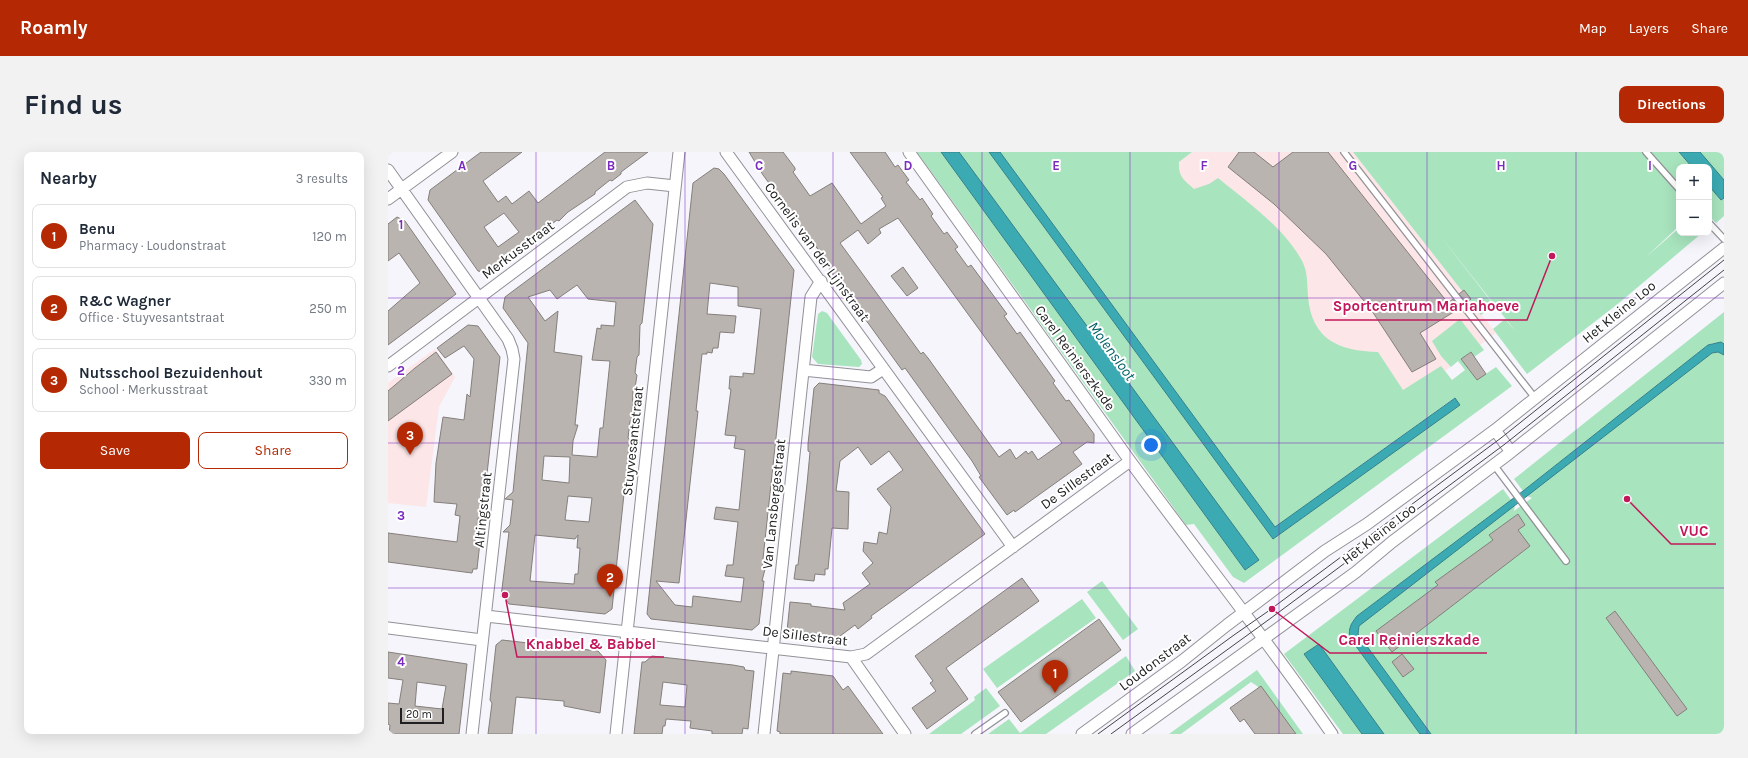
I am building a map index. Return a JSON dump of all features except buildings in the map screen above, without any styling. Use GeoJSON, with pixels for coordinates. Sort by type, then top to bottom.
{"type":"FeatureCollection","features":[{"type":"Feature","properties":{"kind":"street"},"geometry":{"type":"LineString","coordinates":[[388,199],[452,152]]}},
{"type":"Feature","properties":{"kind":"street","name":"Stuyvesantstraat"},"geometry":{"type":"LineString","coordinates":[[616,734],[674,186],[679,152]]}},
{"type":"Feature","properties":{"kind":"street","name":"Cornelis van der Lijnstraat"},"geometry":{"type":"LineString","coordinates":[[726,152],[1013,547]]}},
{"type":"Feature","properties":{"kind":"street","name":"Carel Reinierszkade"},"geometry":{"type":"LineString","coordinates":[[909,152],[1130,460],[1264,639],[1332,734]]}},
{"type":"Feature","properties":{"kind":"street","name":"Altingstraat"},"geometry":{"type":"LineString","coordinates":[[388,170],[478,299],[508,339],[514,359],[472,734]]}},
{"type":"Feature","properties":{"kind":"street","name":"Merkusstraat"},"geometry":{"type":"LineString","coordinates":[[388,366],[627,187],[647,182],[674,186]]}},
{"type":"Feature","properties":{"kind":"street","name":"Het Kleine Loo"},"geometry":{"type":"LineString","coordinates":[[1244,612],[1325,551],[1367,524],[1495,430],[1724,248]]}},
{"type":"Feature","properties":{"kind":"street","name":"Van Lansbergestraat"},"geometry":{"type":"LineString","coordinates":[[764,734],[810,297],[821,281]]}},
{"type":"Feature","properties":{"kind":"street","name":"Het Kleine Loo"},"geometry":{"type":"LineString","coordinates":[[1264,639],[1356,572],[1392,542],[1511,452],[1724,283]]}},
{"type":"Feature","properties":{"kind":"street"},"geometry":{"type":"LineString","coordinates":[[803,370],[871,378],[883,369]]}},
{"type":"Feature","properties":{"kind":"street"},"geometry":{"type":"LineString","coordinates":[[1495,430],[1511,452]]}},
{"type":"Feature","properties":{"kind":"street","name":"De Sillestraat"},"geometry":{"type":"LineString","coordinates":[[486,616],[851,657],[866,654],[1130,460]]}},
{"type":"Feature","properties":{"kind":"street","name":"Loudonstraat"},"geometry":{"type":"LineString","coordinates":[[1082,734],[1182,661],[1244,612]]}},
{"type":"Feature","properties":{"kind":"street"},"geometry":{"type":"LineString","coordinates":[[388,628],[482,640]]}},
{"type":"Feature","properties":{"kind":"street"},"geometry":{"type":"LineString","coordinates":[[1132,734],[1264,639]]}},
{"type":"Feature","properties":{"kind":"street"},"geometry":{"type":"LineString","coordinates":[[851,657],[905,734]]}},
{"type":"Feature","properties":{"kind":"lane"},"geometry":{"type":"LineString","coordinates":[[1344,152],[1535,398]]}},
{"type":"Feature","properties":{"kind":"lane"},"geometry":{"type":"LineString","coordinates":[[1646,152],[1676,186]]}},
{"type":"Feature","properties":{"kind":"lane"},"geometry":{"type":"LineString","coordinates":[[1712,226],[1724,239]]}},
{"type":"Feature","properties":{"kind":"lane"},"geometry":{"type":"LineString","coordinates":[[1494,465],[1566,561]]}},
{"type":"Feature","properties":{"kind":"lane"},"geometry":{"type":"LineString","coordinates":[[975,734],[1005,713]]}},
{"type":"Feature","properties":{"kind":"shaded area"},"geometry":{"type":"Polygon","coordinates":[[[1192,152],[1353,152],[1496,333],[1445,371],[1452,380],[1288,499],[1089,232],[1192,152]]]}},
{"type":"Feature","properties":{"kind":"shaded area"},"geometry":{"type":"Polygon","coordinates":[[[435,349],[455,377],[439,407],[426,507],[388,503],[388,383],[435,349]]]}},
{"type":"Feature","properties":{"kind":"green space"},"geometry":{"type":"Polygon","coordinates":[[[917,152],[941,152],[1245,570],[1258,560],[959,152],[989,152],[1273,539],[1460,405],[1454,398],[1275,527],[1000,152],[1192,152],[1179,162],[1182,178],[1187,183],[1194,189],[1209,184],[1218,178],[1274,225],[1293,247],[1305,268],[1308,297],[1315,324],[1330,340],[1351,349],[1378,352],[1403,390],[1441,366],[1452,380],[1465,370],[1458,361],[1451,367],[1441,356],[1432,341],[1460,319],[1484,350],[1474,357],[1470,352],[1462,359],[1477,380],[1496,367],[1512,386],[1244,583],[1233,577],[1194,524],[1186,525],[917,152]]]}},
{"type":"Feature","properties":{"kind":"green space"},"geometry":{"type":"Polygon","coordinates":[[[1353,152],[1679,152],[1689,164],[1676,164],[1676,229],[1645,258],[1676,231],[1676,236],[1698,236],[1619,303],[1527,374],[1493,329],[1505,319],[1517,333],[1437,232],[1494,305],[1481,315],[1353,152]]]}},
{"type":"Feature","properties":{"kind":"green space"},"geometry":{"type":"Polygon","coordinates":[[[1700,152],[1724,152],[1724,180],[1712,164],[1710,164],[1700,152]]]}},
{"type":"Feature","properties":{"kind":"green space"},"geometry":{"type":"Polygon","coordinates":[[[1712,190],[1721,200],[1724,198],[1724,216],[1716,223],[1712,219],[1712,190]]]}},
{"type":"Feature","properties":{"kind":"green space"},"geometry":{"type":"Polygon","coordinates":[[[822,311],[827,313],[861,360],[862,364],[859,367],[818,364],[812,357],[818,314],[822,311]]]}},
{"type":"Feature","properties":{"kind":"green space"},"geometry":{"type":"Polygon","coordinates":[[[1724,312],[1724,344],[1714,343],[1708,345],[1523,491],[1514,479],[1724,312]]]}},
{"type":"Feature","properties":{"kind":"green space"},"geometry":{"type":"Polygon","coordinates":[[[1718,352],[1724,355],[1724,734],[1431,734],[1358,634],[1359,626],[1515,505],[1514,511],[1532,498],[1527,496],[1712,353],[1718,352]]]}},
{"type":"Feature","properties":{"kind":"green space"},"geometry":{"type":"Polygon","coordinates":[[[1503,489],[1511,500],[1352,621],[1350,638],[1420,734],[1384,734],[1319,644],[1304,654],[1362,734],[1343,734],[1284,654],[1503,489]]]}},
{"type":"Feature","properties":{"kind":"green space"},"geometry":{"type":"Polygon","coordinates":[[[1102,581],[1138,629],[1123,640],[1087,592],[1102,581]]]}},
{"type":"Feature","properties":{"kind":"green space"},"geometry":{"type":"Polygon","coordinates":[[[1082,599],[1096,618],[997,688],[983,669],[1082,599]]]}},
{"type":"Feature","properties":{"kind":"green space"},"geometry":{"type":"Polygon","coordinates":[[[1126,656],[1135,671],[1046,734],[988,734],[1009,719],[1020,733],[1126,656]]]}},
{"type":"Feature","properties":{"kind":"green space"},"geometry":{"type":"Polygon","coordinates":[[[1257,670],[1303,734],[1293,734],[1257,686],[1251,682],[1181,734],[1169,734],[1257,670]]]}},
{"type":"Feature","properties":{"kind":"green space"},"geometry":{"type":"Polygon","coordinates":[[[986,688],[1000,706],[961,734],[929,734],[975,700],[974,697],[986,688]]]}},
{"type":"Feature","properties":{"kind":"water"},"geometry":{"type":"Polygon","coordinates":[[[941,152],[959,152],[1259,560],[1245,570],[941,152]]]}},
{"type":"Feature","properties":{"kind":"water"},"geometry":{"type":"Polygon","coordinates":[[[989,152],[1000,152],[1275,527],[1455,398],[1460,405],[1273,539],[989,152]]]}},
{"type":"Feature","properties":{"kind":"water"},"geometry":{"type":"Polygon","coordinates":[[[1679,152],[1700,152],[1710,164],[1689,164],[1679,152]]]}},
{"type":"Feature","properties":{"kind":"water"},"geometry":{"type":"Polygon","coordinates":[[[1712,166],[1724,180],[1724,198],[1721,200],[1712,190],[1712,166]]]}},
{"type":"Feature","properties":{"kind":"water"},"geometry":{"type":"Polygon","coordinates":[[[1721,342],[1724,344],[1724,355],[1718,352],[1712,353],[1359,626],[1358,634],[1431,734],[1420,734],[1350,638],[1350,629],[1357,616],[1523,491],[1708,345],[1721,342]]]}},
{"type":"Feature","properties":{"kind":"water"},"geometry":{"type":"Polygon","coordinates":[[[1319,644],[1384,734],[1362,734],[1304,654],[1319,644]]]}},
{"type":"Feature","properties":{"kind":"tram line"},"geometry":{"type":"LineString","coordinates":[[1098,734],[1267,612],[1501,438],[1724,260]]}},
{"type":"Feature","properties":{"kind":"tram line"},"geometry":{"type":"LineString","coordinates":[[1111,734],[1271,618],[1505,444],[1724,270]]}},
{"type":"Feature","properties":{"kind":"place","name":"Sportcentrum Mariahoeve"},"geometry":{"type":"Point","coordinates":[1552,256]}},
{"type":"Feature","properties":{"kind":"place","name":"Nutsschool Bezuidenhout"},"geometry":{"type":"Point","coordinates":[410,455]}},
{"type":"Feature","properties":{"kind":"place","name":"VUC"},"geometry":{"type":"Point","coordinates":[1627,499]}},
{"type":"Feature","properties":{"kind":"place","name":"Knabbel & Babbel"},"geometry":{"type":"Point","coordinates":[505,595]}},
{"type":"Feature","properties":{"kind":"place","name":"R&C Wagner"},"geometry":{"type":"Point","coordinates":[610,597]}},
{"type":"Feature","properties":{"kind":"place","name":"Carel Reinierszkade"},"geometry":{"type":"Point","coordinates":[1272,609]}},
{"type":"Feature","properties":{"kind":"place","name":"Benu"},"geometry":{"type":"Point","coordinates":[1055,693]}},
{"type":"Feature","properties":{"kind":"water label","name":"Molensloot"},"geometry":{"type":"Point","coordinates":[1112,351]}}]}
